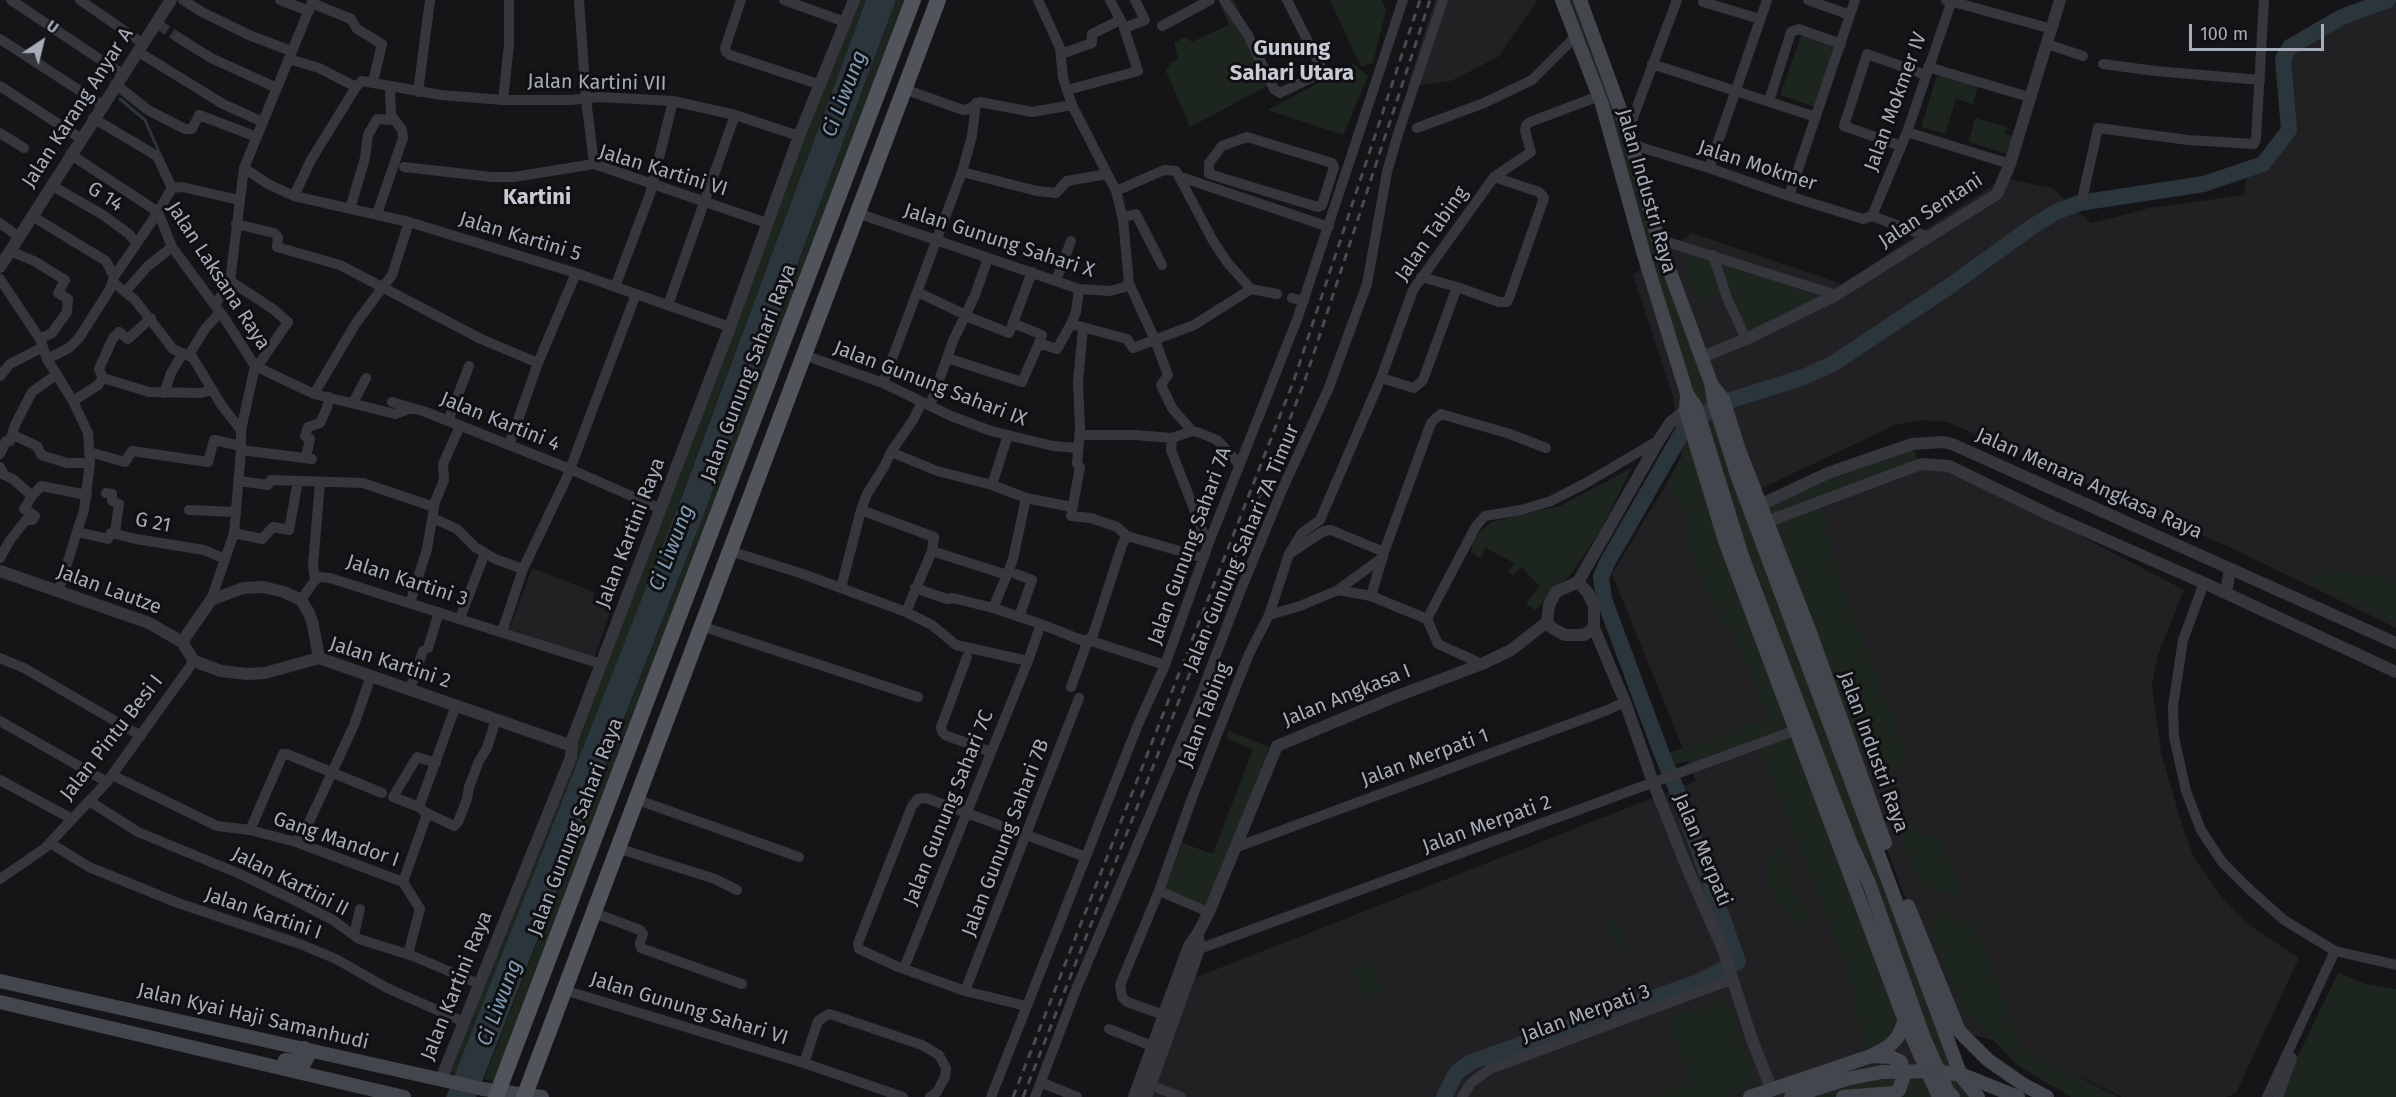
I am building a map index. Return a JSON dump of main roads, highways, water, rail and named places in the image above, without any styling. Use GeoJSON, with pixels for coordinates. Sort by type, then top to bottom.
{"type":"FeatureCollection","features":[{"type":"Feature","properties":{"kind":"main road","name":"Jalan Gunung Sahari Raya"},"geometry":{"type":"LineString","coordinates":[[491,1092],[569,903],[913,0]]}},
{"type":"Feature","properties":{"kind":"main road"},"geometry":{"type":"LineString","coordinates":[[525,1096],[592,912],[938,0]]}},
{"type":"Feature","properties":{"kind":"main road","name":"Jalan Industri Raya"},"geometry":{"type":"LineString","coordinates":[[1562,0],[1599,96],[1691,413],[1801,727],[1843,858],[1905,1021],[1938,1097]]}},
{"type":"Feature","properties":{"kind":"main road","name":"Jalan Industri Raya"},"geometry":{"type":"LineString","coordinates":[[1580,0],[1629,136],[1658,239],[1711,383],[1766,522],[1785,590],[1828,719],[1903,892],[1959,1031],[1988,1060],[2024,1085],[2047,1097]]}},
{"type":"Feature","properties":{"kind":"main road","name":"Jalan Industri Raya"},"geometry":{"type":"LineString","coordinates":[[1724,416],[1737,475],[1785,590],[1811,635],[1961,1076],[1978,1097]]}},
{"type":"Feature","properties":{"kind":"main road","name":"Jalan Industri Raya"},"geometry":{"type":"LineString","coordinates":[[1698,434],[1725,542],[1801,727],[1869,883],[1924,1038],[1948,1092],[1953,1097]]}},
{"type":"Feature","properties":{"kind":"main road"},"geometry":{"type":"LineString","coordinates":[[1725,542],[1742,556]]}},
{"type":"Feature","properties":{"kind":"main road"},"geometry":{"type":"LineString","coordinates":[[1801,727],[1828,719]]}},
{"type":"Feature","properties":{"kind":"main road"},"geometry":{"type":"LineString","coordinates":[[1843,858],[1851,843]]}},
{"type":"Feature","properties":{"kind":"main road"},"geometry":{"type":"LineString","coordinates":[[569,903],[592,912]]}},
{"type":"Feature","properties":{"kind":"main road","name":"Jalan Kyai Haji Samanhudi"},"geometry":{"type":"LineString","coordinates":[[0,981],[491,1092],[542,1097]]}},
{"type":"Feature","properties":{"kind":"main road"},"geometry":{"type":"LineString","coordinates":[[84,1020],[80,1017],[79,1007],[87,1000]]}},
{"type":"Feature","properties":{"kind":"main road"},"geometry":{"type":"LineString","coordinates":[[0,1002],[404,1097]]}},
{"type":"Feature","properties":{"kind":"main road"},"geometry":{"type":"LineString","coordinates":[[1750,1097],[1871,1056],[1889,1046],[1897,1038],[1905,1021]]}},
{"type":"Feature","properties":{"kind":"main road"},"geometry":{"type":"LineString","coordinates":[[274,1065],[282,1059],[305,1062],[310,1052],[304,1048]]}},
{"type":"Feature","properties":{"kind":"main road"},"geometry":{"type":"LineString","coordinates":[[328,1054],[321,1056],[318,1065],[321,1069],[340,1075],[344,1082]]}},
{"type":"Feature","properties":{"kind":"main road"},"geometry":{"type":"LineString","coordinates":[[1844,1097],[1894,1093],[1899,1090],[1904,1076],[1901,1062],[1891,1057],[1871,1056]]}},
{"type":"Feature","properties":{"kind":"main road"},"geometry":{"type":"LineString","coordinates":[[1791,1097],[1824,1085],[1865,1075],[1913,1070],[1963,1075],[2018,1097]]}},
{"type":"Feature","properties":{"kind":"water","name":"Ci Liwung"},"geometry":{"type":"Polygon","coordinates":[[[866,0],[896,0],[707,506],[476,1097],[446,1097],[682,496],[866,0]]]}},
{"type":"Feature","properties":{"kind":"waterway"},"geometry":{"type":"LineString","coordinates":[[1444,1097],[1456,1073],[1471,1062],[1698,982],[1738,962],[1679,795],[1604,599],[1601,577],[1687,424],[1728,401],[1804,377],[1834,363],[2056,212],[2079,203],[2204,184],[2263,164],[2289,130],[2283,59],[2290,47],[2342,17],[2388,0]]}},
{"type":"Feature","properties":{"kind":"waterway"},"geometry":{"type":"LineString","coordinates":[[120,99],[145,120],[160,154]]}},
{"type":"Feature","properties":{"kind":"tunnel"},"geometry":{"type":"LineString","coordinates":[[159,25],[179,38]]}},
{"type":"Feature","properties":{"kind":"railway"},"geometry":{"type":"LineString","coordinates":[[1013,1097],[1294,380],[1420,0]]}},
{"type":"Feature","properties":{"kind":"railway"},"geometry":{"type":"LineString","coordinates":[[1023,1097],[1304,383],[1430,0]]}},
{"type":"Feature","properties":{"kind":"district","name":"Gunung Sahari Utara"},"geometry":{"type":"Point","coordinates":[1292,62]}},
{"type":"Feature","properties":{"kind":"district","name":"Kartini"},"geometry":{"type":"Point","coordinates":[537,198]}}]}
